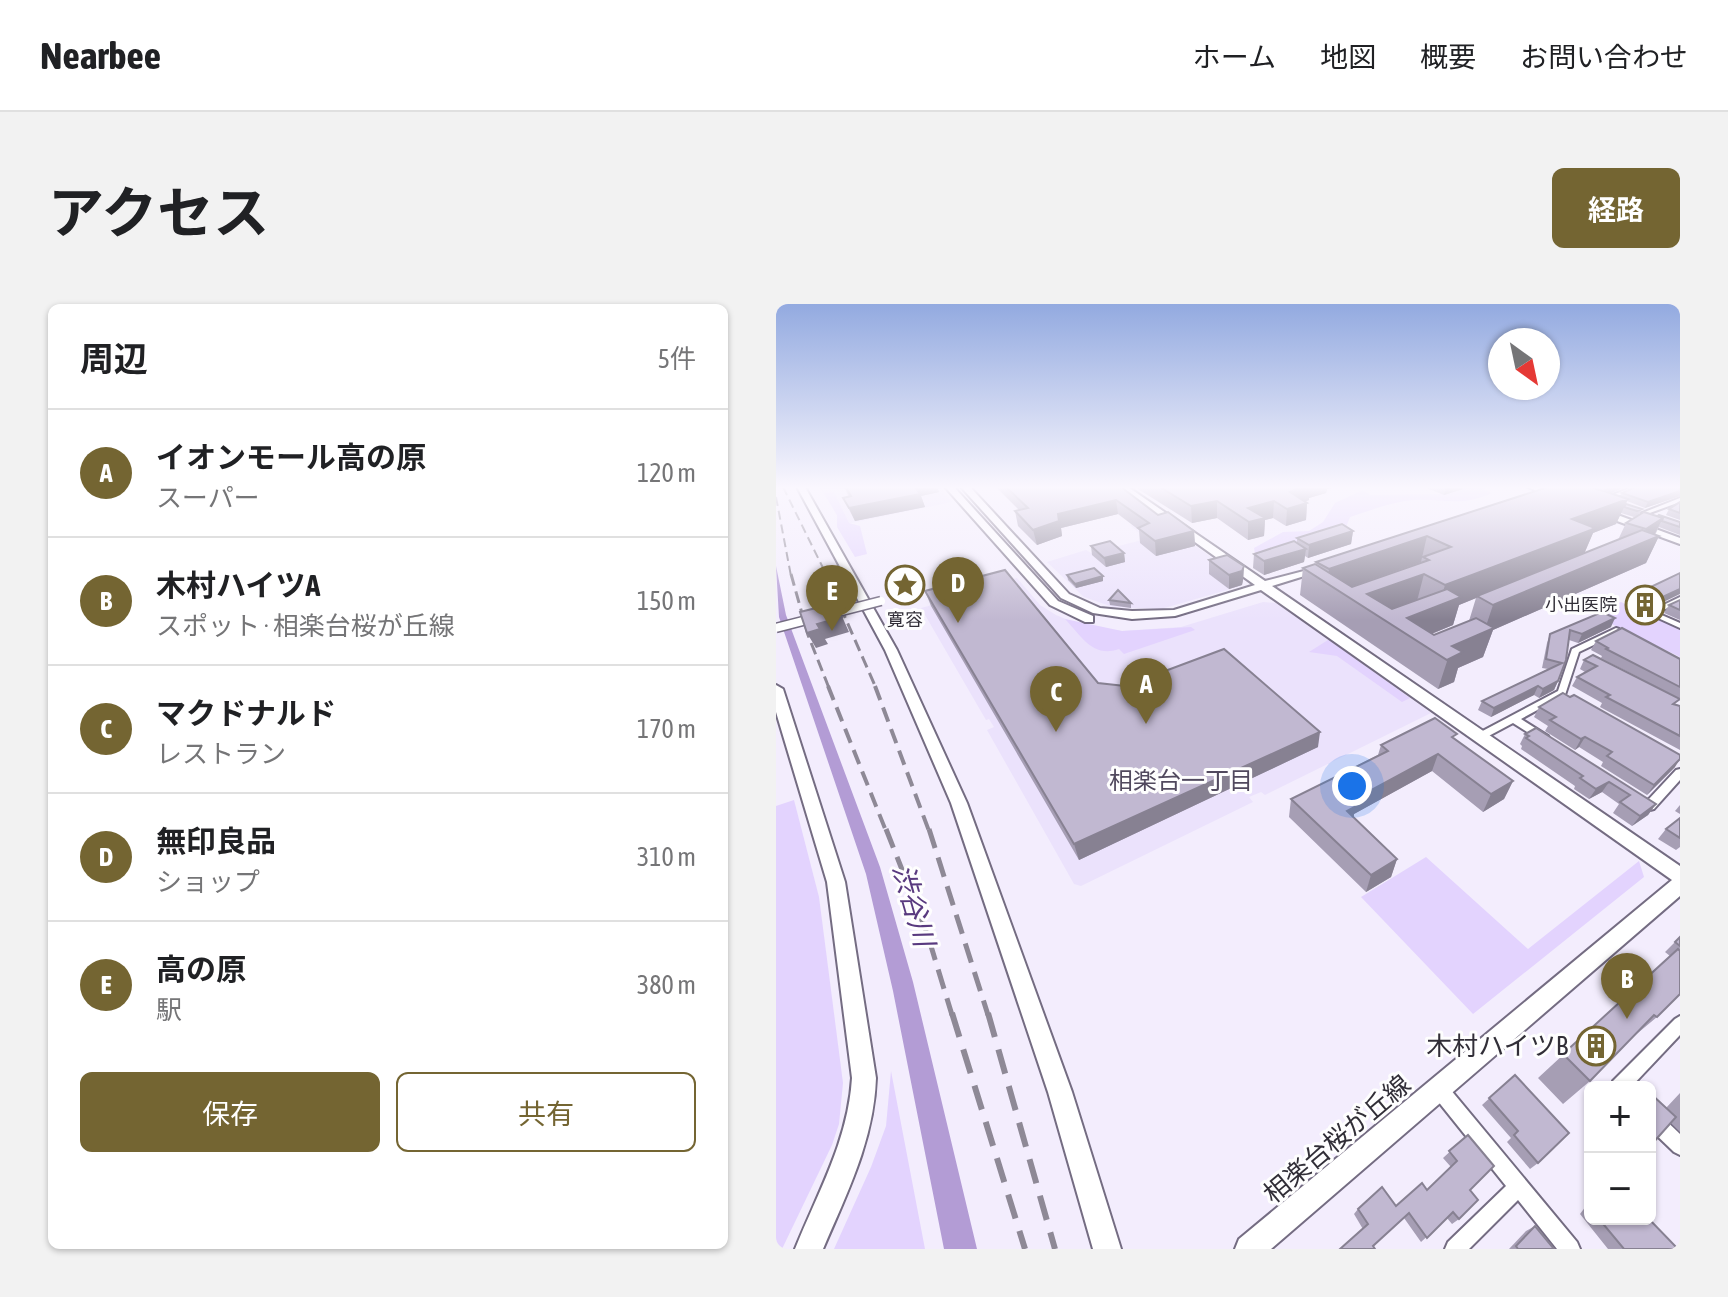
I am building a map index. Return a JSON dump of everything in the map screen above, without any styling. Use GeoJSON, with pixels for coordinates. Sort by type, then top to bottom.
{"type":"FeatureCollection","features":[{"type":"Feature","properties":{"kind":"street"},"geometry":{"type":"LineString","coordinates":[[827,531],[891,650],[959,803],[1060,1092],[1107,1249]]}},
{"type":"Feature","properties":{"kind":"street"},"geometry":{"type":"LineString","coordinates":[[989,531],[1049,598],[1080,616],[1123,624],[1169,622],[1199,615],[1337,565]]}},
{"type":"Feature","properties":{"kind":"street"},"geometry":{"type":"LineString","coordinates":[[1005,531],[1065,596],[1089,609],[1125,615],[1166,614],[1267,588]]}},
{"type":"Feature","properties":{"kind":"street"},"geometry":{"type":"LineString","coordinates":[[1185,531],[1680,876]]}},
{"type":"Feature","properties":{"kind":"street"},"geometry":{"type":"LineString","coordinates":[[1657,531],[1678,538]]}},
{"type":"Feature","properties":{"kind":"street"},"geometry":{"type":"LineString","coordinates":[[1680,599],[1651,613],[1680,626]]}},
{"type":"Feature","properties":{"kind":"street"},"geometry":{"type":"LineString","coordinates":[[776,628],[881,601]]}},
{"type":"Feature","properties":{"kind":"street"},"geometry":{"type":"LineString","coordinates":[[1479,737],[1562,693],[1575,651],[1618,630],[1631,636]]}},
{"type":"Feature","properties":{"kind":"street"},"geometry":{"type":"LineString","coordinates":[[1575,651],[1588,658]]}},
{"type":"Feature","properties":{"kind":"street"},"geometry":{"type":"LineString","coordinates":[[776,689],[836,882],[864,1078],[864,1106],[858,1134],[809,1249]]}},
{"type":"Feature","properties":{"kind":"street"},"geometry":{"type":"LineString","coordinates":[[1562,693],[1575,700]]}},
{"type":"Feature","properties":{"kind":"street"},"geometry":{"type":"LineString","coordinates":[[1514,719],[1551,743]]}},
{"type":"Feature","properties":{"kind":"street"},"geometry":{"type":"LineString","coordinates":[[1625,791],[1650,806],[1680,773]]}},
{"type":"Feature","properties":{"kind":"street","name":"相楽台桜が丘線"},"geometry":{"type":"LineString","coordinates":[[1249,1249],[1680,885]]}},
{"type":"Feature","properties":{"kind":"street"},"geometry":{"type":"LineString","coordinates":[[1625,1081],[1680,1024]]}},
{"type":"Feature","properties":{"kind":"street"},"geometry":{"type":"LineString","coordinates":[[1439,1089],[1570,1249]]}},
{"type":"Feature","properties":{"kind":"street"},"geometry":{"type":"LineString","coordinates":[[1656,1123],[1680,1146]]}},
{"type":"Feature","properties":{"kind":"street"},"geometry":{"type":"LineString","coordinates":[[1455,1249],[1518,1187]]}},
{"type":"Feature","properties":{"kind":"shaded area"},"geometry":{"type":"Polygon","coordinates":[[[839,531],[861,531],[867,554],[855,557],[839,531]]]}},
{"type":"Feature","properties":{"kind":"shaded area"},"geometry":{"type":"Polygon","coordinates":[[[1137,531],[1175,531],[1243,580],[1241,586],[1161,609],[1113,607],[1084,597],[1047,562],[1086,550],[1091,553],[1146,539],[1137,531]]]}},
{"type":"Feature","properties":{"kind":"shaded area"},"geometry":{"type":"Polygon","coordinates":[[[1341,531],[1255,554],[1254,548],[1283,532],[1341,531]]]}},
{"type":"Feature","properties":{"kind":"shaded area"},"geometry":{"type":"Polygon","coordinates":[[[776,566],[786,615],[880,867],[913,982],[977,1249],[944,1249],[893,991],[866,874],[779,617],[776,566]]]}},
{"type":"Feature","properties":{"kind":"shaded area"},"geometry":{"type":"Polygon","coordinates":[[[1017,578],[1040,605],[1056,615],[1078,624],[1122,631],[1181,627],[1263,602],[1276,603],[1431,713],[1265,795],[1261,792],[1249,797],[1253,802],[1081,886],[1074,884],[987,730],[994,727],[989,719],[986,720],[921,608],[1014,583],[1012,579],[1017,578]]]}},
{"type":"Feature","properties":{"kind":"shaded area"},"geometry":{"type":"Polygon","coordinates":[[[1621,602],[1680,629],[1680,657],[1593,615],[1621,602]]]}},
{"type":"Feature","properties":{"kind":"shaded area"},"geometry":{"type":"Polygon","coordinates":[[[1065,619],[1122,631],[1191,627],[1195,630],[1124,654],[1119,649],[1102,651],[1095,648],[1065,619]]]}},
{"type":"Feature","properties":{"kind":"shaded area"},"geometry":{"type":"Polygon","coordinates":[[[1328,640],[1410,698],[1402,702],[1337,656],[1309,652],[1328,640]]]}},
{"type":"Feature","properties":{"kind":"shaded area"},"geometry":{"type":"Polygon","coordinates":[[[794,800],[819,897],[843,1083],[839,1124],[832,1145],[782,1249],[776,1249],[776,806],[794,800]]]}},
{"type":"Feature","properties":{"kind":"shaded area"},"geometry":{"type":"Polygon","coordinates":[[[1426,857],[1528,949],[1639,861],[1644,877],[1473,1014],[1361,897],[1426,857]]]}},
{"type":"Feature","properties":{"kind":"shaded area"},"geometry":{"type":"Polygon","coordinates":[[[891,1071],[925,1249],[834,1249],[886,1126],[891,1071]]]}},
{"type":"Feature","properties":{"kind":"building"},"geometry":{"type":"Polygon","coordinates":[[[1142,531],[1194,531],[1155,541],[1142,531]]]}},
{"type":"Feature","properties":{"kind":"building"},"geometry":{"type":"Polygon","coordinates":[[[1319,531],[1353,531],[1309,545],[1297,538],[1319,531]]]}},
{"type":"Feature","properties":{"kind":"building"},"geometry":{"type":"Polygon","coordinates":[[[1412,531],[1588,531],[1445,585],[1424,574],[1367,594],[1392,609],[1447,589],[1461,597],[1407,618],[1434,635],[1476,618],[1494,628],[1452,646],[1463,652],[1447,660],[1303,568],[1315,564],[1352,587],[1429,560],[1423,557],[1451,547],[1427,536],[1329,569],[1316,562],[1412,531]]]}},
{"type":"Feature","properties":{"kind":"building"},"geometry":{"type":"Polygon","coordinates":[[[1639,531],[1659,536],[1493,605],[1477,596],[1639,531]]]}},
{"type":"Feature","properties":{"kind":"building"},"geometry":{"type":"Polygon","coordinates":[[[1110,541],[1124,553],[1104,558],[1091,546],[1110,541]]]}},
{"type":"Feature","properties":{"kind":"building"},"geometry":{"type":"Polygon","coordinates":[[[1294,541],[1306,549],[1264,561],[1254,554],[1294,541]]]}},
{"type":"Feature","properties":{"kind":"building"},"geometry":{"type":"Polygon","coordinates":[[[1227,555],[1244,566],[1242,571],[1229,575],[1209,560],[1227,555]]]}},
{"type":"Feature","properties":{"kind":"building"},"geometry":{"type":"Polygon","coordinates":[[[1094,568],[1103,576],[1075,584],[1067,575],[1094,568]]]}},
{"type":"Feature","properties":{"kind":"building"},"geometry":{"type":"Polygon","coordinates":[[[1005,570],[1098,683],[1125,686],[1224,649],[1320,732],[1074,844],[925,591],[1005,570]]]}},
{"type":"Feature","properties":{"kind":"building"},"geometry":{"type":"Polygon","coordinates":[[[1680,573],[1680,589],[1654,601],[1636,594],[1680,573]]]}},
{"type":"Feature","properties":{"kind":"building"},"geometry":{"type":"Polygon","coordinates":[[[1118,590],[1131,603],[1109,600],[1118,590]]]}},
{"type":"Feature","properties":{"kind":"building"},"geometry":{"type":"Polygon","coordinates":[[[1680,600],[1680,610],[1669,605],[1680,600]]]}},
{"type":"Feature","properties":{"kind":"building"},"geometry":{"type":"Polygon","coordinates":[[[836,603],[842,617],[817,624],[820,629],[807,633],[800,612],[836,603]]]}},
{"type":"Feature","properties":{"kind":"building"},"geometry":{"type":"Polygon","coordinates":[[[1602,612],[1615,618],[1582,634],[1570,630],[1566,660],[1558,681],[1543,689],[1538,686],[1494,708],[1482,701],[1562,663],[1546,659],[1550,634],[1602,612]]]}},
{"type":"Feature","properties":{"kind":"building"},"geometry":{"type":"Polygon","coordinates":[[[1622,628],[1680,659],[1680,687],[1596,641],[1622,628]]]}},
{"type":"Feature","properties":{"kind":"building"},"geometry":{"type":"Polygon","coordinates":[[[1593,655],[1680,699],[1673,704],[1680,706],[1680,736],[1606,697],[1610,695],[1577,677],[1597,666],[1584,660],[1593,655]]]}},
{"type":"Feature","properties":{"kind":"building"},"geometry":{"type":"Polygon","coordinates":[[[1563,693],[1570,697],[1574,695],[1680,755],[1680,759],[1654,785],[1607,756],[1612,752],[1585,737],[1581,739],[1550,720],[1556,717],[1539,707],[1563,693]]]}},
{"type":"Feature","properties":{"kind":"building"},"geometry":{"type":"Polygon","coordinates":[[[1435,718],[1457,734],[1452,737],[1513,781],[1491,794],[1438,754],[1351,801],[1356,806],[1347,811],[1397,859],[1371,875],[1291,799],[1388,751],[1381,745],[1435,718]]]}},
{"type":"Feature","properties":{"kind":"building"},"geometry":{"type":"Polygon","coordinates":[[[1536,728],[1656,804],[1640,816],[1620,802],[1630,795],[1609,782],[1596,789],[1580,778],[1583,776],[1526,738],[1529,736],[1525,734],[1536,728]]]}},
{"type":"Feature","properties":{"kind":"building"},"geometry":{"type":"Polygon","coordinates":[[[1680,818],[1680,838],[1666,829],[1680,818]]]}},
{"type":"Feature","properties":{"kind":"building"},"geometry":{"type":"Polygon","coordinates":[[[1678,949],[1680,951],[1680,994],[1657,1017],[1654,1015],[1590,1081],[1563,1054],[1678,949]]]}},
{"type":"Feature","properties":{"kind":"building"},"geometry":{"type":"Polygon","coordinates":[[[1515,1075],[1569,1133],[1538,1163],[1514,1135],[1518,1131],[1489,1098],[1515,1075]]]}},
{"type":"Feature","properties":{"kind":"building"},"geometry":{"type":"Polygon","coordinates":[[[1656,1099],[1676,1117],[1656,1140],[1656,1099]]]}},
{"type":"Feature","properties":{"kind":"building"},"geometry":{"type":"Polygon","coordinates":[[[1468,1135],[1494,1166],[1470,1190],[1478,1200],[1459,1219],[1453,1212],[1427,1238],[1409,1213],[1373,1246],[1375,1249],[1340,1249],[1368,1224],[1358,1209],[1382,1187],[1396,1206],[1422,1183],[1427,1190],[1457,1161],[1449,1151],[1468,1135]]]}},
{"type":"Feature","properties":{"kind":"building"},"geometry":{"type":"Polygon","coordinates":[[[1604,1225],[1655,1225],[1678,1249],[1624,1249],[1604,1225]]]}},
{"type":"Feature","properties":{"kind":"building"},"geometry":{"type":"Polygon","coordinates":[[[1535,1226],[1554,1249],[1518,1249],[1516,1246],[1535,1226]]]}},
{"type":"Feature","properties":{"kind":"railway"},"geometry":{"type":"LineString","coordinates":[[782,531],[791,576]]}},
{"type":"Feature","properties":{"kind":"railway"},"geometry":{"type":"LineString","coordinates":[[805,531],[827,576]]}},
{"type":"Feature","properties":{"kind":"railway"},"geometry":{"type":"LineString","coordinates":[[791,574],[808,635],[829,688]]}},
{"type":"Feature","properties":{"kind":"railway"},"geometry":{"type":"LineString","coordinates":[[826,574],[876,688]]}},
{"type":"Feature","properties":{"kind":"railway"},"geometry":{"type":"LineString","coordinates":[[828,686],[886,831]]}},
{"type":"Feature","properties":{"kind":"railway"},"geometry":{"type":"LineString","coordinates":[[875,686],[929,831]]}},
{"type":"Feature","properties":{"kind":"railway"},"geometry":{"type":"LineString","coordinates":[[886,829],[927,933],[952,1015]]}},
{"type":"Feature","properties":{"kind":"railway"},"geometry":{"type":"LineString","coordinates":[[929,829],[988,1015]]}},
{"type":"Feature","properties":{"kind":"railway"},"geometry":{"type":"LineString","coordinates":[[952,1013],[1025,1249]]}},
{"type":"Feature","properties":{"kind":"railway"},"geometry":{"type":"LineString","coordinates":[[988,1013],[1055,1249]]}},
{"type":"Feature","properties":{"kind":"place","name":"寛容"},"geometry":{"type":"Point","coordinates":[905,585]}},
{"type":"Feature","properties":{"kind":"place","name":"小出医院"},"geometry":{"type":"Point","coordinates":[1645,605]}},
{"type":"Feature","properties":{"kind":"place","name":"無印良品"},"geometry":{"type":"Point","coordinates":[958,623]}},
{"type":"Feature","properties":{"kind":"place","name":"高の原"},"geometry":{"type":"Point","coordinates":[832,631]}},
{"type":"Feature","properties":{"kind":"place","name":"イオンモール高の原"},"geometry":{"type":"Point","coordinates":[1146,724]}},
{"type":"Feature","properties":{"kind":"place","name":"マクドナルド"},"geometry":{"type":"Point","coordinates":[1056,732]}},
{"type":"Feature","properties":{"kind":"place","name":"木村ハイツA"},"geometry":{"type":"Point","coordinates":[1627,1019]}},
{"type":"Feature","properties":{"kind":"place","name":"木村ハイツB"},"geometry":{"type":"Point","coordinates":[1596,1046]}},
{"type":"Feature","properties":{"kind":"district","name":"相楽台一丁目"},"geometry":{"type":"Point","coordinates":[1181,781]}},
{"type":"Feature","properties":{"kind":"water label","name":"渋谷川"},"geometry":{"type":"Point","coordinates":[914,905]}}]}
